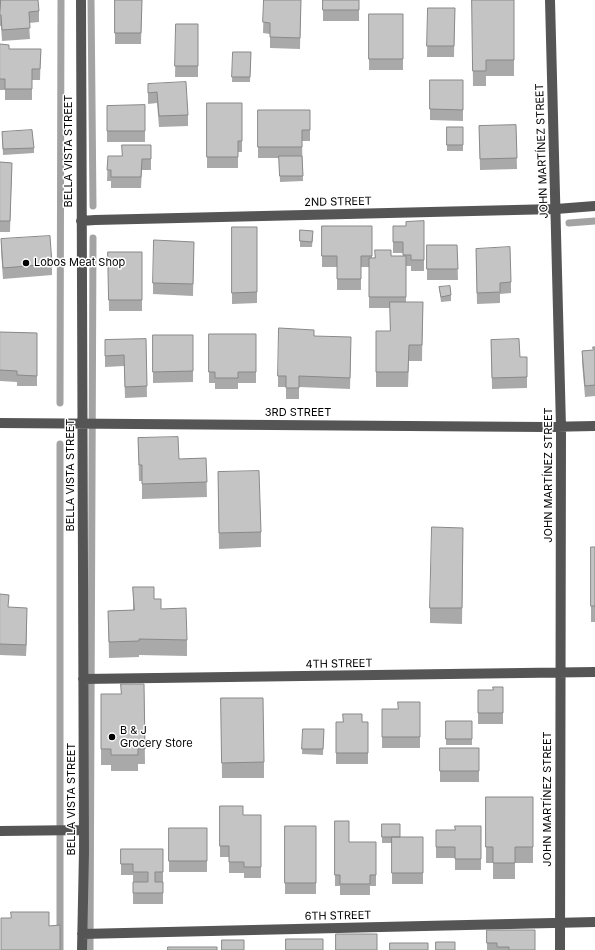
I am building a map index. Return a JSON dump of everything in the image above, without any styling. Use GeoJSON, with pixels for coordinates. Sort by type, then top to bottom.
{"type":"FeatureCollection","features":[{"type":"Feature","properties":{"kind":"street","name":"BELLA VISTA STREET"},"geometry":{"type":"LineString","coordinates":[[81,0],[83,423],[82,950]]}},
{"type":"Feature","properties":{"kind":"street","name":"JOHN MARTÍNEZ STREET"},"geometry":{"type":"LineString","coordinates":[[550,0],[561,427],[560,950]]}},
{"type":"Feature","properties":{"kind":"street","name":"2ND STREET"},"geometry":{"type":"LineString","coordinates":[[81,221],[556,209],[595,206]]}},
{"type":"Feature","properties":{"kind":"street","name":"3RD STREET"},"geometry":{"type":"LineString","coordinates":[[0,423],[595,426]]}},
{"type":"Feature","properties":{"kind":"street","name":"4TH STREET"},"geometry":{"type":"LineString","coordinates":[[83,679],[595,672]]}},
{"type":"Feature","properties":{"kind":"street"},"geometry":{"type":"LineString","coordinates":[[0,831],[83,830]]}},
{"type":"Feature","properties":{"kind":"street","name":"6TH STREET"},"geometry":{"type":"LineString","coordinates":[[82,934],[595,922]]}},
{"type":"Feature","properties":{"kind":"building"},"geometry":{"type":"Polygon","coordinates":[[[1,0],[38,0],[39,11],[29,12],[30,28],[2,30],[0,15],[1,0]]]}},
{"type":"Feature","properties":{"kind":"building"},"geometry":{"type":"Polygon","coordinates":[[[115,0],[142,0],[141,33],[115,33],[115,0]]]}},
{"type":"Feature","properties":{"kind":"building"},"geometry":{"type":"Polygon","coordinates":[[[264,0],[301,0],[300,38],[270,37],[270,23],[263,22],[264,0]]]}},
{"type":"Feature","properties":{"kind":"building"},"geometry":{"type":"Polygon","coordinates":[[[323,0],[359,0],[359,10],[323,10],[323,0]]]}},
{"type":"Feature","properties":{"kind":"building"},"geometry":{"type":"Polygon","coordinates":[[[472,0],[514,0],[514,60],[486,60],[486,71],[473,71],[472,0]]]}},
{"type":"Feature","properties":{"kind":"building"},"geometry":{"type":"Polygon","coordinates":[[[428,8],[455,8],[454,46],[427,46],[428,8]]]}},
{"type":"Feature","properties":{"kind":"building"},"geometry":{"type":"Polygon","coordinates":[[[369,14],[403,14],[403,59],[369,59],[369,14]]]}},
{"type":"Feature","properties":{"kind":"building"},"geometry":{"type":"Polygon","coordinates":[[[176,24],[198,24],[198,66],[175,66],[176,24]]]}},
{"type":"Feature","properties":{"kind":"building"},"geometry":{"type":"Polygon","coordinates":[[[0,44],[9,45],[9,49],[41,49],[40,69],[32,69],[32,89],[5,89],[5,79],[0,79],[0,44]]]}},
{"type":"Feature","properties":{"kind":"building"},"geometry":{"type":"Polygon","coordinates":[[[233,52],[251,52],[250,77],[232,77],[233,52]]]}},
{"type":"Feature","properties":{"kind":"building"},"geometry":{"type":"Polygon","coordinates":[[[430,80],[463,80],[463,110],[430,109],[430,80]]]}},
{"type":"Feature","properties":{"kind":"building"},"geometry":{"type":"Polygon","coordinates":[[[186,82],[188,115],[159,116],[157,92],[148,93],[148,84],[186,82]]]}},
{"type":"Feature","properties":{"kind":"building"},"geometry":{"type":"Polygon","coordinates":[[[207,103],[242,103],[242,141],[238,141],[238,157],[207,157],[207,103]]]}},
{"type":"Feature","properties":{"kind":"building"},"geometry":{"type":"Polygon","coordinates":[[[145,105],[145,131],[107,131],[107,106],[145,105]]]}},
{"type":"Feature","properties":{"kind":"building"},"geometry":{"type":"Polygon","coordinates":[[[258,110],[310,110],[310,130],[302,130],[302,147],[258,147],[258,110]]]}},
{"type":"Feature","properties":{"kind":"building"},"geometry":{"type":"Polygon","coordinates":[[[516,125],[517,158],[480,159],[479,126],[516,125]]]}},
{"type":"Feature","properties":{"kind":"building"},"geometry":{"type":"Polygon","coordinates":[[[447,127],[463,127],[463,145],[447,145],[447,127]]]}},
{"type":"Feature","properties":{"kind":"building"},"geometry":{"type":"Polygon","coordinates":[[[32,130],[34,148],[3,149],[2,132],[32,130]]]}},
{"type":"Feature","properties":{"kind":"building"},"geometry":{"type":"Polygon","coordinates":[[[122,145],[151,145],[151,159],[142,159],[141,177],[111,177],[111,170],[107,170],[108,156],[122,156],[122,145]]]}},
{"type":"Feature","properties":{"kind":"building"},"geometry":{"type":"Polygon","coordinates":[[[279,156],[302,156],[303,176],[280,176],[279,156]]]}},
{"type":"Feature","properties":{"kind":"building"},"geometry":{"type":"Polygon","coordinates":[[[0,162],[12,163],[10,221],[0,221],[0,162]]]}},
{"type":"Feature","properties":{"kind":"building"},"geometry":{"type":"Polygon","coordinates":[[[424,221],[424,260],[411,260],[411,255],[403,255],[403,242],[393,242],[393,226],[406,226],[406,222],[424,221]]]}},
{"type":"Feature","properties":{"kind":"building"},"geometry":{"type":"Polygon","coordinates":[[[322,226],[372,226],[372,256],[361,256],[361,279],[337,279],[337,256],[322,256],[322,226]]]}},
{"type":"Feature","properties":{"kind":"building"},"geometry":{"type":"Polygon","coordinates":[[[232,227],[257,227],[257,292],[232,293],[232,227]]]}},
{"type":"Feature","properties":{"kind":"building"},"geometry":{"type":"Polygon","coordinates":[[[300,230],[313,231],[312,242],[300,241],[300,230]]]}},
{"type":"Feature","properties":{"kind":"building","name":"Lobos Meat Shop"},"geometry":{"type":"Polygon","coordinates":[[[50,236],[52,264],[3,268],[1,239],[50,236]]]}},
{"type":"Feature","properties":{"kind":"building"},"geometry":{"type":"Polygon","coordinates":[[[154,240],[194,242],[193,284],[153,283],[154,240]]]}},
{"type":"Feature","properties":{"kind":"building"},"geometry":{"type":"Polygon","coordinates":[[[427,245],[457,245],[458,269],[427,269],[427,245]]]}},
{"type":"Feature","properties":{"kind":"building"},"geometry":{"type":"Polygon","coordinates":[[[510,247],[511,282],[500,283],[500,292],[477,293],[476,249],[510,247]]]}},
{"type":"Feature","properties":{"kind":"building"},"geometry":{"type":"Polygon","coordinates":[[[375,250],[391,250],[391,256],[406,256],[406,297],[369,297],[369,258],[375,258],[375,250]]]}},
{"type":"Feature","properties":{"kind":"building"},"geometry":{"type":"Polygon","coordinates":[[[108,252],[142,252],[142,300],[109,300],[108,252]]]}},
{"type":"Feature","properties":{"kind":"building"},"geometry":{"type":"Polygon","coordinates":[[[450,286],[451,295],[441,297],[439,287],[450,286]]]}},
{"type":"Feature","properties":{"kind":"building"},"geometry":{"type":"Polygon","coordinates":[[[390,302],[423,302],[422,345],[409,345],[408,372],[376,372],[376,331],[390,331],[390,302]]]}},
{"type":"Feature","properties":{"kind":"building"},"geometry":{"type":"Polygon","coordinates":[[[279,328],[314,330],[314,336],[351,337],[350,378],[299,376],[299,388],[286,388],[286,376],[278,376],[279,328]]]}},
{"type":"Feature","properties":{"kind":"building"},"geometry":{"type":"Polygon","coordinates":[[[0,332],[37,333],[37,376],[17,375],[17,371],[0,370],[0,332]]]}},
{"type":"Feature","properties":{"kind":"building"},"geometry":{"type":"Polygon","coordinates":[[[209,334],[256,334],[256,372],[238,372],[238,378],[215,378],[215,372],[209,372],[209,334]]]}},
{"type":"Feature","properties":{"kind":"building"},"geometry":{"type":"Polygon","coordinates":[[[153,335],[193,335],[193,371],[153,372],[153,335]]]}},
{"type":"Feature","properties":{"kind":"building"},"geometry":{"type":"Polygon","coordinates":[[[146,339],[147,386],[125,387],[124,355],[105,356],[105,340],[146,339]]]}},
{"type":"Feature","properties":{"kind":"building"},"geometry":{"type":"Polygon","coordinates":[[[519,339],[520,357],[527,357],[527,377],[492,378],[491,340],[519,339]]]}},
{"type":"Feature","properties":{"kind":"building"},"geometry":{"type":"Polygon","coordinates":[[[593,347],[595,347],[595,385],[585,386],[582,351],[593,350],[593,347]]]}},
{"type":"Feature","properties":{"kind":"building"},"geometry":{"type":"Polygon","coordinates":[[[178,437],[179,459],[206,458],[207,482],[142,484],[142,465],[139,465],[138,438],[178,437]]]}},
{"type":"Feature","properties":{"kind":"building"},"geometry":{"type":"Polygon","coordinates":[[[259,471],[261,532],[219,533],[218,472],[259,471]]]}},
{"type":"Feature","properties":{"kind":"building"},"geometry":{"type":"Polygon","coordinates":[[[432,527],[463,528],[462,608],[430,608],[432,527]]]}},
{"type":"Feature","properties":{"kind":"building"},"geometry":{"type":"Polygon","coordinates":[[[591,547],[595,547],[595,606],[591,606],[591,547]]]}},
{"type":"Feature","properties":{"kind":"building"},"geometry":{"type":"Polygon","coordinates":[[[133,587],[154,587],[154,599],[161,599],[161,609],[186,608],[187,640],[139,639],[139,641],[109,642],[108,611],[134,610],[133,587]]]}},
{"type":"Feature","properties":{"kind":"building"},"geometry":{"type":"Polygon","coordinates":[[[0,594],[9,595],[8,607],[27,608],[26,645],[0,644],[0,594]]]}},
{"type":"Feature","properties":{"kind":"building"},"geometry":{"type":"Polygon","coordinates":[[[121,684],[144,684],[145,749],[138,749],[138,755],[111,755],[111,749],[101,749],[101,694],[121,694],[121,684]]]}},
{"type":"Feature","properties":{"kind":"building"},"geometry":{"type":"Polygon","coordinates":[[[493,687],[503,687],[503,713],[478,713],[478,690],[493,690],[493,687]]]}},
{"type":"Feature","properties":{"kind":"building"},"geometry":{"type":"Polygon","coordinates":[[[221,698],[263,698],[264,762],[222,763],[221,698]]]}},
{"type":"Feature","properties":{"kind":"building"},"geometry":{"type":"Polygon","coordinates":[[[398,702],[420,702],[420,737],[382,737],[382,709],[398,709],[398,702]]]}},
{"type":"Feature","properties":{"kind":"building"},"geometry":{"type":"Polygon","coordinates":[[[343,714],[362,714],[362,722],[368,722],[368,753],[336,753],[336,722],[343,722],[343,714]]]}},
{"type":"Feature","properties":{"kind":"building"},"geometry":{"type":"Polygon","coordinates":[[[446,721],[472,721],[472,739],[446,739],[446,721]]]}},
{"type":"Feature","properties":{"kind":"building"},"geometry":{"type":"Polygon","coordinates":[[[303,729],[324,729],[323,749],[302,749],[303,729]]]}},
{"type":"Feature","properties":{"kind":"building"},"geometry":{"type":"Polygon","coordinates":[[[440,748],[479,748],[479,771],[440,771],[440,748]]]}},
{"type":"Feature","properties":{"kind":"building"},"geometry":{"type":"Polygon","coordinates":[[[486,797],[533,797],[533,847],[515,847],[515,863],[493,863],[493,847],[486,847],[486,797]]]}},
{"type":"Feature","properties":{"kind":"building"},"geometry":{"type":"Polygon","coordinates":[[[220,806],[243,806],[243,815],[261,815],[261,867],[244,867],[244,862],[229,862],[229,846],[220,846],[220,806]]]}},
{"type":"Feature","properties":{"kind":"building"},"geometry":{"type":"Polygon","coordinates":[[[335,821],[349,821],[349,842],[376,842],[376,875],[370,875],[370,884],[340,884],[340,875],[335,875],[335,821]]]}},
{"type":"Feature","properties":{"kind":"building"},"geometry":{"type":"Polygon","coordinates":[[[382,824],[400,824],[400,837],[382,837],[382,824]]]}},
{"type":"Feature","properties":{"kind":"building"},"geometry":{"type":"Polygon","coordinates":[[[285,826],[316,826],[316,883],[285,883],[285,826]]]}},
{"type":"Feature","properties":{"kind":"building"},"geometry":{"type":"Polygon","coordinates":[[[455,826],[481,826],[481,859],[455,859],[455,847],[436,847],[436,830],[455,830],[455,826]]]}},
{"type":"Feature","properties":{"kind":"building"},"geometry":{"type":"Polygon","coordinates":[[[169,828],[207,828],[207,861],[169,861],[169,828]]]}},
{"type":"Feature","properties":{"kind":"building"},"geometry":{"type":"Polygon","coordinates":[[[392,837],[423,837],[423,873],[392,873],[392,837]]]}},
{"type":"Feature","properties":{"kind":"building"},"geometry":{"type":"Polygon","coordinates":[[[121,849],[163,849],[163,872],[155,872],[155,882],[163,882],[163,893],[133,893],[133,882],[148,882],[148,872],[133,872],[133,864],[121,864],[121,849]]]}},
{"type":"Feature","properties":{"kind":"building"},"geometry":{"type":"Polygon","coordinates":[[[11,912],[49,912],[49,926],[60,925],[60,950],[1,950],[1,918],[11,918],[11,912]]]}},
{"type":"Feature","properties":{"kind":"building"},"geometry":{"type":"Polygon","coordinates":[[[487,930],[535,930],[535,950],[509,950],[509,947],[497,947],[497,943],[487,943],[487,930]]]}},
{"type":"Feature","properties":{"kind":"building"},"geometry":{"type":"Polygon","coordinates":[[[336,934],[377,934],[377,950],[336,950],[336,934]]]}},
{"type":"Feature","properties":{"kind":"building"},"geometry":{"type":"Polygon","coordinates":[[[286,939],[323,939],[323,950],[286,950],[286,939]]]}},
{"type":"Feature","properties":{"kind":"building"},"geometry":{"type":"Polygon","coordinates":[[[222,940],[244,940],[244,950],[222,950],[222,940]]]}},
{"type":"Feature","properties":{"kind":"building"},"geometry":{"type":"Polygon","coordinates":[[[436,942],[455,942],[455,950],[436,950],[436,942]]]}},
{"type":"Feature","properties":{"kind":"building"},"geometry":{"type":"Polygon","coordinates":[[[390,943],[428,943],[428,950],[390,950],[390,943]]]}},
{"type":"Feature","properties":{"kind":"building"},"geometry":{"type":"Polygon","coordinates":[[[168,947],[217,947],[217,950],[168,950],[168,947]]]}},
{"type":"Feature","properties":{"kind":"waterway"},"geometry":{"type":"LineString","coordinates":[[60,403],[61,0]]}},
{"type":"Feature","properties":{"kind":"waterway"},"geometry":{"type":"LineString","coordinates":[[91,0],[93,206]]}},
{"type":"Feature","properties":{"kind":"waterway"},"geometry":{"type":"LineString","coordinates":[[569,223],[595,221]]}},
{"type":"Feature","properties":{"kind":"waterway"},"geometry":{"type":"LineString","coordinates":[[90,950],[93,238]]}},
{"type":"Feature","properties":{"kind":"waterway"},"geometry":{"type":"LineString","coordinates":[[60,444],[60,950]]}},
{"type":"Feature","properties":{"kind":"place","name":"Lobos Meat Shop"},"geometry":{"type":"Point","coordinates":[26,263]}},
{"type":"Feature","properties":{"kind":"place","name":"B & J Grocery Store"},"geometry":{"type":"Point","coordinates":[112,737]}}]}
